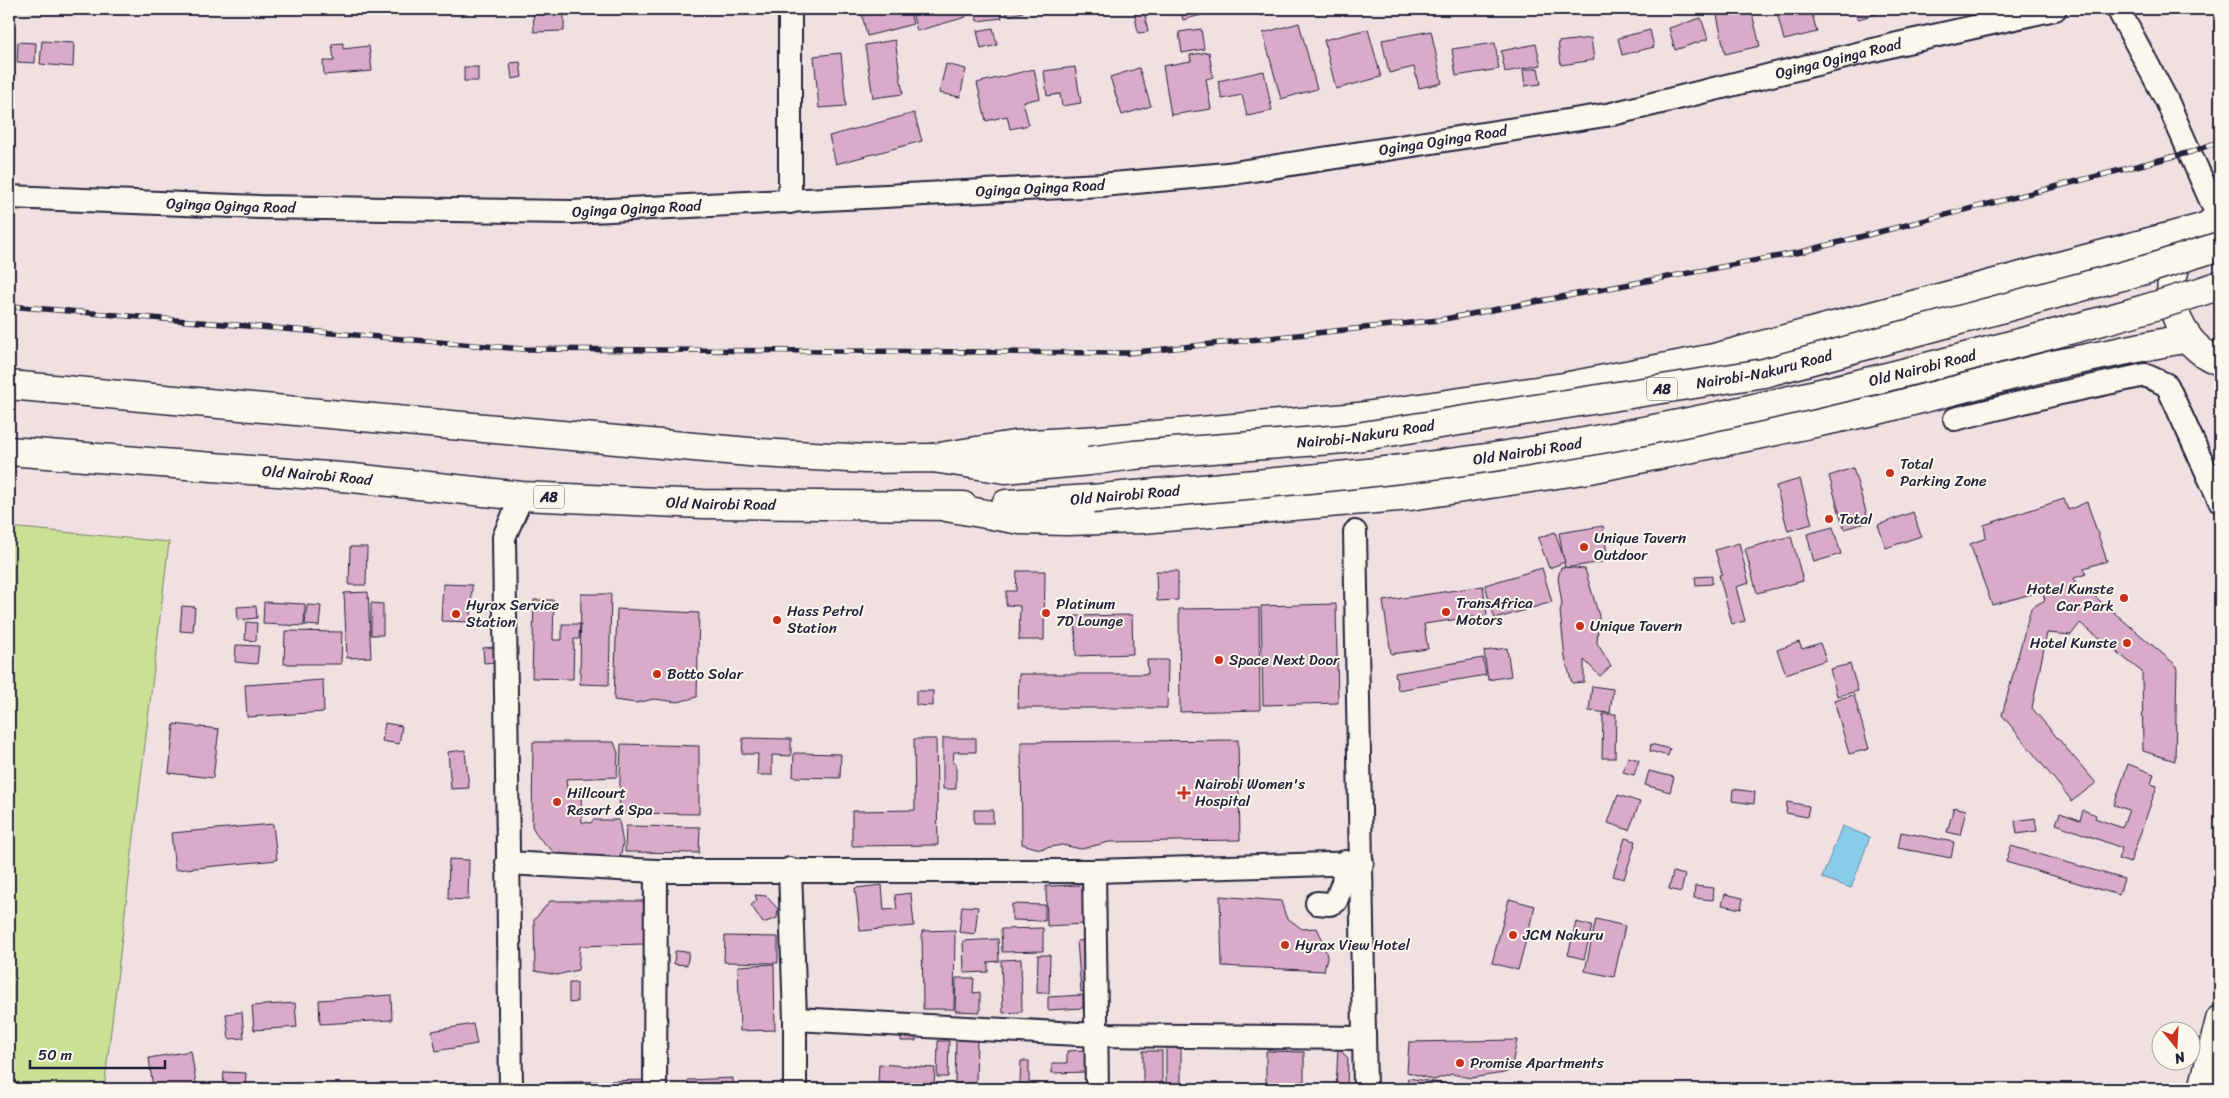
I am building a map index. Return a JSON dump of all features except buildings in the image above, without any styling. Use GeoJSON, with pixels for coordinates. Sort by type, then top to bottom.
{"type":"FeatureCollection","features":[{"type":"Feature","properties":{"kind":"highway"},"geometry":{"type":"LineString","coordinates":[[2215,228],[2187,243],[2177,260],[2171,280],[2171,300],[2177,320],[2187,338],[2219,365]]}},
{"type":"Feature","properties":{"kind":"highway"},"geometry":{"type":"LineString","coordinates":[[933,458],[1014,445],[1100,440],[1358,417],[1564,387],[1714,358],[2215,228]]}},
{"type":"Feature","properties":{"kind":"highway","name":"Nairobi-Nakuru Road"},"geometry":{"type":"LineString","coordinates":[[933,458],[1005,469],[1134,455],[1344,439],[1764,373],[2148,269],[2215,228]]}},
{"type":"Feature","properties":{"kind":"highway","name":"Old Nairobi Road"},"geometry":{"type":"LineString","coordinates":[[9,451],[353,478],[522,496],[702,504],[946,507],[1092,499],[1340,476],[1501,455],[1686,422],[1883,379],[2093,324],[2220,285]]}},
{"type":"Feature","properties":{"kind":"highway"},"geometry":{"type":"LineString","coordinates":[[946,507],[1020,520],[1067,521],[1142,519],[1410,496],[1590,469],[1878,410],[2053,365],[2187,338]]}},
{"type":"Feature","properties":{"kind":"highway","name":"A8"},"geometry":{"type":"LineString","coordinates":[[9,384],[760,453],[866,460],[933,458]]}},
{"type":"Feature","properties":{"kind":"highway"},"geometry":{"type":"LineString","coordinates":[[2203,1089],[2219,1028]]}},
{"type":"Feature","properties":{"kind":"street"},"geometry":{"type":"LineString","coordinates":[[790,9],[790,202]]}},
{"type":"Feature","properties":{"kind":"street","name":"Oginga Oginga Road"},"geometry":{"type":"LineString","coordinates":[[9,198],[259,207],[571,212],[790,202],[1101,184],[1227,174],[1612,114],[1898,44],[2055,9]]}},
{"type":"Feature","properties":{"kind":"street"},"geometry":{"type":"LineString","coordinates":[[2118,9],[2167,101],[2215,228]]}},
{"type":"Feature","properties":{"kind":"street"},"geometry":{"type":"LineString","coordinates":[[1955,419],[2056,394],[2145,375],[2167,385],[2220,501]]}},
{"type":"Feature","properties":{"kind":"street"},"geometry":{"type":"LineString","coordinates":[[511,1089],[504,537],[522,496]]}},
{"type":"Feature","properties":{"kind":"street"},"geometry":{"type":"LineString","coordinates":[[1355,532],[1353,862],[1364,1038],[1365,1089]]}},
{"type":"Feature","properties":{"kind":"street"},"geometry":{"type":"LineString","coordinates":[[507,863],[656,870],[1094,871],[1353,862]]}},
{"type":"Feature","properties":{"kind":"street"},"geometry":{"type":"LineString","coordinates":[[1317,903],[1330,904],[1336,901],[1353,862]]}},
{"type":"Feature","properties":{"kind":"street"},"geometry":{"type":"LineString","coordinates":[[790,869],[795,1019],[795,1089]]}},
{"type":"Feature","properties":{"kind":"street"},"geometry":{"type":"LineString","coordinates":[[656,870],[656,1089]]}},
{"type":"Feature","properties":{"kind":"street"},"geometry":{"type":"LineString","coordinates":[[1094,871],[1098,1089]]}},
{"type":"Feature","properties":{"kind":"street"},"geometry":{"type":"LineString","coordinates":[[795,1019],[1097,1035],[1364,1038]]}},
{"type":"Feature","properties":{"kind":"green space"},"geometry":{"type":"Polygon","coordinates":[[[9,527],[169,542],[104,1089],[9,1089],[9,527]]]}},
{"type":"Feature","properties":{"kind":"water"},"geometry":{"type":"Polygon","coordinates":[[[1842,826],[1870,837],[1851,888],[1822,878],[1842,826]]]}},
{"type":"Feature","properties":{"kind":"railway"},"geometry":{"type":"LineString","coordinates":[[9,306],[523,349],[1127,353],[1439,320],[1801,252],[2191,152],[2220,141]]}},
{"type":"Feature","properties":{"kind":"place","name":"Total Parking Zone"},"geometry":{"type":"Point","coordinates":[1890,473]}},
{"type":"Feature","properties":{"kind":"place","name":"Total"},"geometry":{"type":"Point","coordinates":[1829,519]}},
{"type":"Feature","properties":{"kind":"place","name":"Unique Tavern Outdoor"},"geometry":{"type":"Point","coordinates":[1584,547]}},
{"type":"Feature","properties":{"kind":"place","name":"Hotel Kunste Car Park"},"geometry":{"type":"Point","coordinates":[2124,598]}},
{"type":"Feature","properties":{"kind":"place","name":"TransAfrica Motors"},"geometry":{"type":"Point","coordinates":[1446,612]}},
{"type":"Feature","properties":{"kind":"place","name":"Platinum 7D Lounge"},"geometry":{"type":"Point","coordinates":[1046,613]}},
{"type":"Feature","properties":{"kind":"place","name":"Hyrax Service Station"},"geometry":{"type":"Point","coordinates":[456,614]}},
{"type":"Feature","properties":{"kind":"place","name":"Hass Petrol Station"},"geometry":{"type":"Point","coordinates":[777,620]}},
{"type":"Feature","properties":{"kind":"place","name":"Unique Tavern"},"geometry":{"type":"Point","coordinates":[1580,626]}},
{"type":"Feature","properties":{"kind":"place","name":"Hotel Kunste"},"geometry":{"type":"Point","coordinates":[2127,643]}},
{"type":"Feature","properties":{"kind":"place","name":"Space Next Door"},"geometry":{"type":"Point","coordinates":[1219,660]}},
{"type":"Feature","properties":{"kind":"place","name":"Botto Solar"},"geometry":{"type":"Point","coordinates":[657,674]}},
{"type":"Feature","properties":{"kind":"place","name":"Nairobi Women's Hospital"},"geometry":{"type":"Point","coordinates":[1184,793]}},
{"type":"Feature","properties":{"kind":"place","name":"Hillcourt Resort & Spa"},"geometry":{"type":"Point","coordinates":[557,802]}},
{"type":"Feature","properties":{"kind":"place","name":"JCM Nakuru"},"geometry":{"type":"Point","coordinates":[1513,935]}},
{"type":"Feature","properties":{"kind":"place","name":"Hyrax View Hotel"},"geometry":{"type":"Point","coordinates":[1285,945]}},
{"type":"Feature","properties":{"kind":"place","name":"Promise Apartments"},"geometry":{"type":"Point","coordinates":[1460,1063]}}]}
